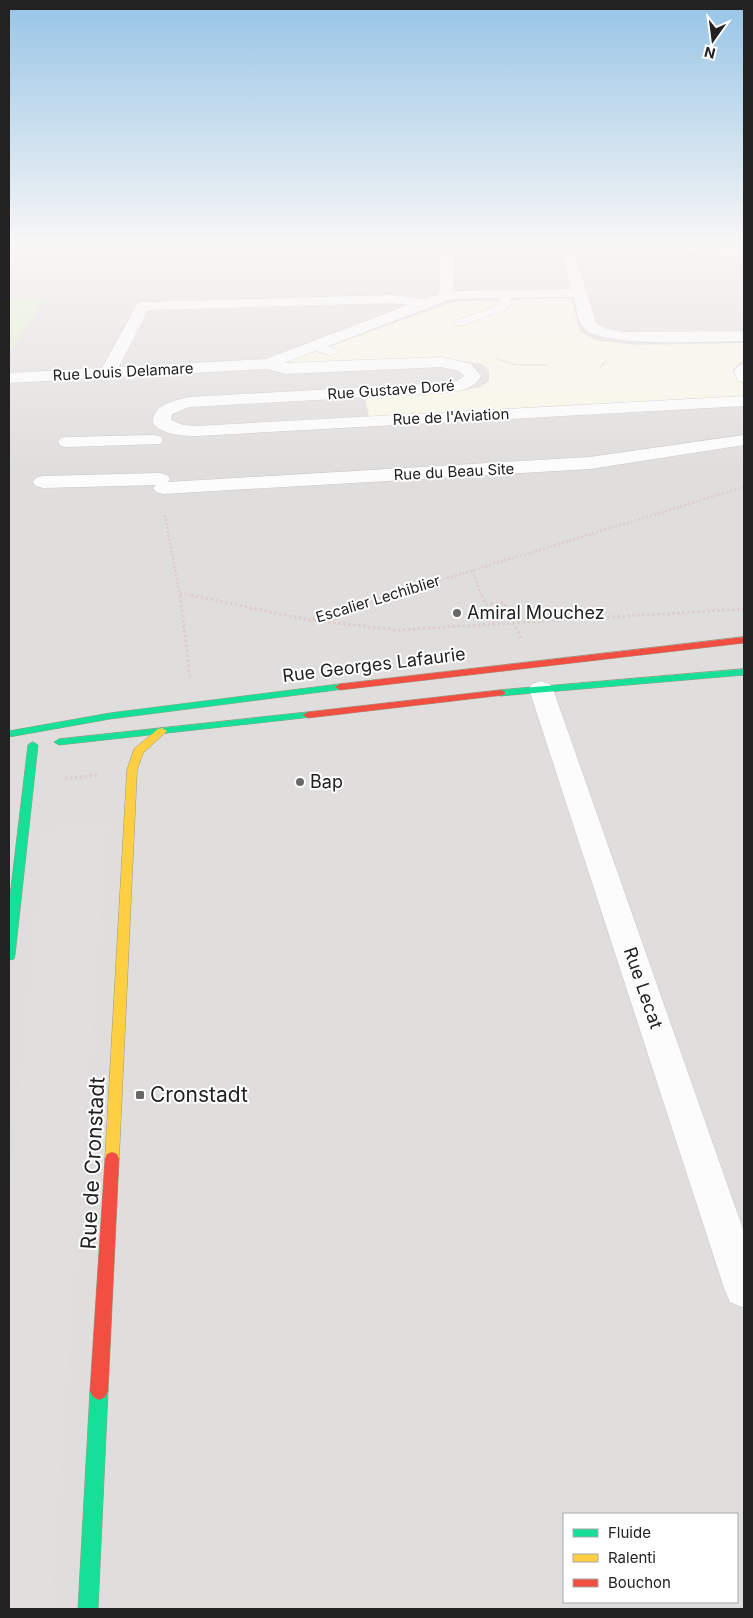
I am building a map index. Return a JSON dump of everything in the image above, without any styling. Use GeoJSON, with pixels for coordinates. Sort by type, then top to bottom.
{"type":"FeatureCollection","features":[{"type":"Feature","properties":{"kind":"street"},"geometry":{"type":"LineString","coordinates":[[108,373],[136,320]]}},
{"type":"Feature","properties":{"kind":"street"},"geometry":{"type":"LineString","coordinates":[[268,364],[384,320]]}},
{"type":"Feature","properties":{"kind":"street"},"geometry":{"type":"LineString","coordinates":[[587,320],[589,325],[602,333],[623,337],[744,336]]}},
{"type":"Feature","properties":{"kind":"street","name":"Rue Gustave Doré"},"geometry":{"type":"LineString","coordinates":[[161,420],[164,412],[170,408],[189,402],[442,388],[461,385],[471,381],[474,376],[465,367],[441,362],[286,369],[268,364]]}},
{"type":"Feature","properties":{"kind":"street","name":"Rue Louis Delamare"},"geometry":{"type":"LineString","coordinates":[[9,378],[268,364]]}},
{"type":"Feature","properties":{"kind":"street"},"geometry":{"type":"LineString","coordinates":[[744,369],[742,372],[744,377]]}},
{"type":"Feature","properties":{"kind":"street","name":"Rue de l'Aviation"},"geometry":{"type":"LineString","coordinates":[[161,420],[165,426],[172,428],[197,430],[744,401]]}},
{"type":"Feature","properties":{"kind":"street"},"geometry":{"type":"LineString","coordinates":[[630,408],[680,413],[744,413]]}},
{"type":"Feature","properties":{"kind":"street"},"geometry":{"type":"LineString","coordinates":[[67,442],[154,440]]}},
{"type":"Feature","properties":{"kind":"street","name":"Rue du Beau Site"},"geometry":{"type":"LineString","coordinates":[[43,482],[161,484],[590,463],[744,440]]}},
{"type":"Feature","properties":{"kind":"street","name":"Rue Georges Lafaurie"},"geometry":{"type":"LineString","coordinates":[[9,734],[110,716],[191,705],[744,640]]}},
{"type":"Feature","properties":{"kind":"street"},"geometry":{"type":"LineString","coordinates":[[38,743],[541,689],[744,672]]}},
{"type":"Feature","properties":{"kind":"street","name":"Rue Lecat"},"geometry":{"type":"LineString","coordinates":[[541,689],[744,1288]]}},
{"type":"Feature","properties":{"kind":"street"},"geometry":{"type":"LineString","coordinates":[[38,743],[110,716]]}},
{"type":"Feature","properties":{"kind":"street","name":"Rue de Cronstadt"},"geometry":{"type":"LineString","coordinates":[[88,1609],[132,770],[138,751],[162,731]]}},
{"type":"Feature","properties":{"kind":"street"},"geometry":{"type":"LineString","coordinates":[[9,955],[29,784],[38,743]]}},
{"type":"Feature","properties":{"kind":"lane"},"geometry":{"type":"LineString","coordinates":[[459,323],[469,320]]}},
{"type":"Feature","properties":{"kind":"lane"},"geometry":{"type":"LineString","coordinates":[[314,346],[332,352]]}},
{"type":"Feature","properties":{"kind":"path"},"geometry":{"type":"LineString","coordinates":[[161,484],[180,593],[191,705]]}},
{"type":"Feature","properties":{"kind":"path","name":"Escalier Lechiblier"},"geometry":{"type":"LineString","coordinates":[[309,620],[744,487]]}},
{"type":"Feature","properties":{"kind":"path"},"geometry":{"type":"LineString","coordinates":[[472,570],[485,604],[504,603],[514,623]]}},
{"type":"Feature","properties":{"kind":"path"},"geometry":{"type":"LineString","coordinates":[[180,593],[309,620]]}},
{"type":"Feature","properties":{"kind":"path","name":"Escalier Lechiblier"},"geometry":{"type":"LineString","coordinates":[[309,620],[398,630],[744,609]]}},
{"type":"Feature","properties":{"kind":"path"},"geometry":{"type":"LineString","coordinates":[[29,784],[132,770]]}},
{"type":"Feature","properties":{"kind":"shaded area"},"geometry":{"type":"Polygon","coordinates":[[[9,320],[744,320],[744,1609],[9,1609],[9,320]]]}},
{"type":"Feature","properties":{"kind":"shaded area"},"geometry":{"type":"Polygon","coordinates":[[[404,320],[577,320],[580,332],[595,340],[635,345],[744,343],[744,361],[732,370],[737,379],[744,384],[744,397],[369,418],[365,396],[460,391],[481,387],[489,381],[489,371],[482,364],[441,358],[292,365],[289,361],[404,320]]]}},
{"type":"Feature","properties":{"kind":"shaded area"},"geometry":{"type":"Polygon","coordinates":[[[107,823],[50,1609],[9,1609],[9,1190],[46,831],[107,823]]]}},
{"type":"Feature","properties":{"kind":"green space"},"geometry":{"type":"Polygon","coordinates":[[[9,320],[31,320],[9,352],[9,320]]]}},
{"type":"Feature","properties":{"kind":"traffic: fast"},"geometry":{"type":"LineString","coordinates":[[500,693],[744,672]]}},
{"type":"Feature","properties":{"kind":"traffic: fast"},"geometry":{"type":"LineString","coordinates":[[9,734],[110,716],[340,687]]}},
{"type":"Feature","properties":{"kind":"traffic: fast"},"geometry":{"type":"LineString","coordinates":[[59,742],[308,715]]}},
{"type":"Feature","properties":{"kind":"traffic: fast"},"geometry":{"type":"LineString","coordinates":[[9,955],[33,745]]}},
{"type":"Feature","properties":{"kind":"traffic: fast"},"geometry":{"type":"LineString","coordinates":[[88,1609],[99,1391]]}},
{"type":"Feature","properties":{"kind":"traffic: slow"},"geometry":{"type":"LineString","coordinates":[[112,1159],[132,770],[138,751],[162,731]]}},
{"type":"Feature","properties":{"kind":"traffic: jam"},"geometry":{"type":"LineString","coordinates":[[340,687],[744,640]]}},
{"type":"Feature","properties":{"kind":"traffic: jam"},"geometry":{"type":"LineString","coordinates":[[308,715],[500,693]]}},
{"type":"Feature","properties":{"kind":"traffic: jam"},"geometry":{"type":"LineString","coordinates":[[99,1391],[112,1159]]}},
{"type":"Feature","properties":{"kind":"place","name":"Amiral Mouchez"},"geometry":{"type":"Point","coordinates":[457,613]}},
{"type":"Feature","properties":{"kind":"place","name":"Bap"},"geometry":{"type":"Point","coordinates":[300,782]}},
{"type":"Feature","properties":{"kind":"place","name":"Cronstadt"},"geometry":{"type":"Point","coordinates":[140,1095]}}]}
